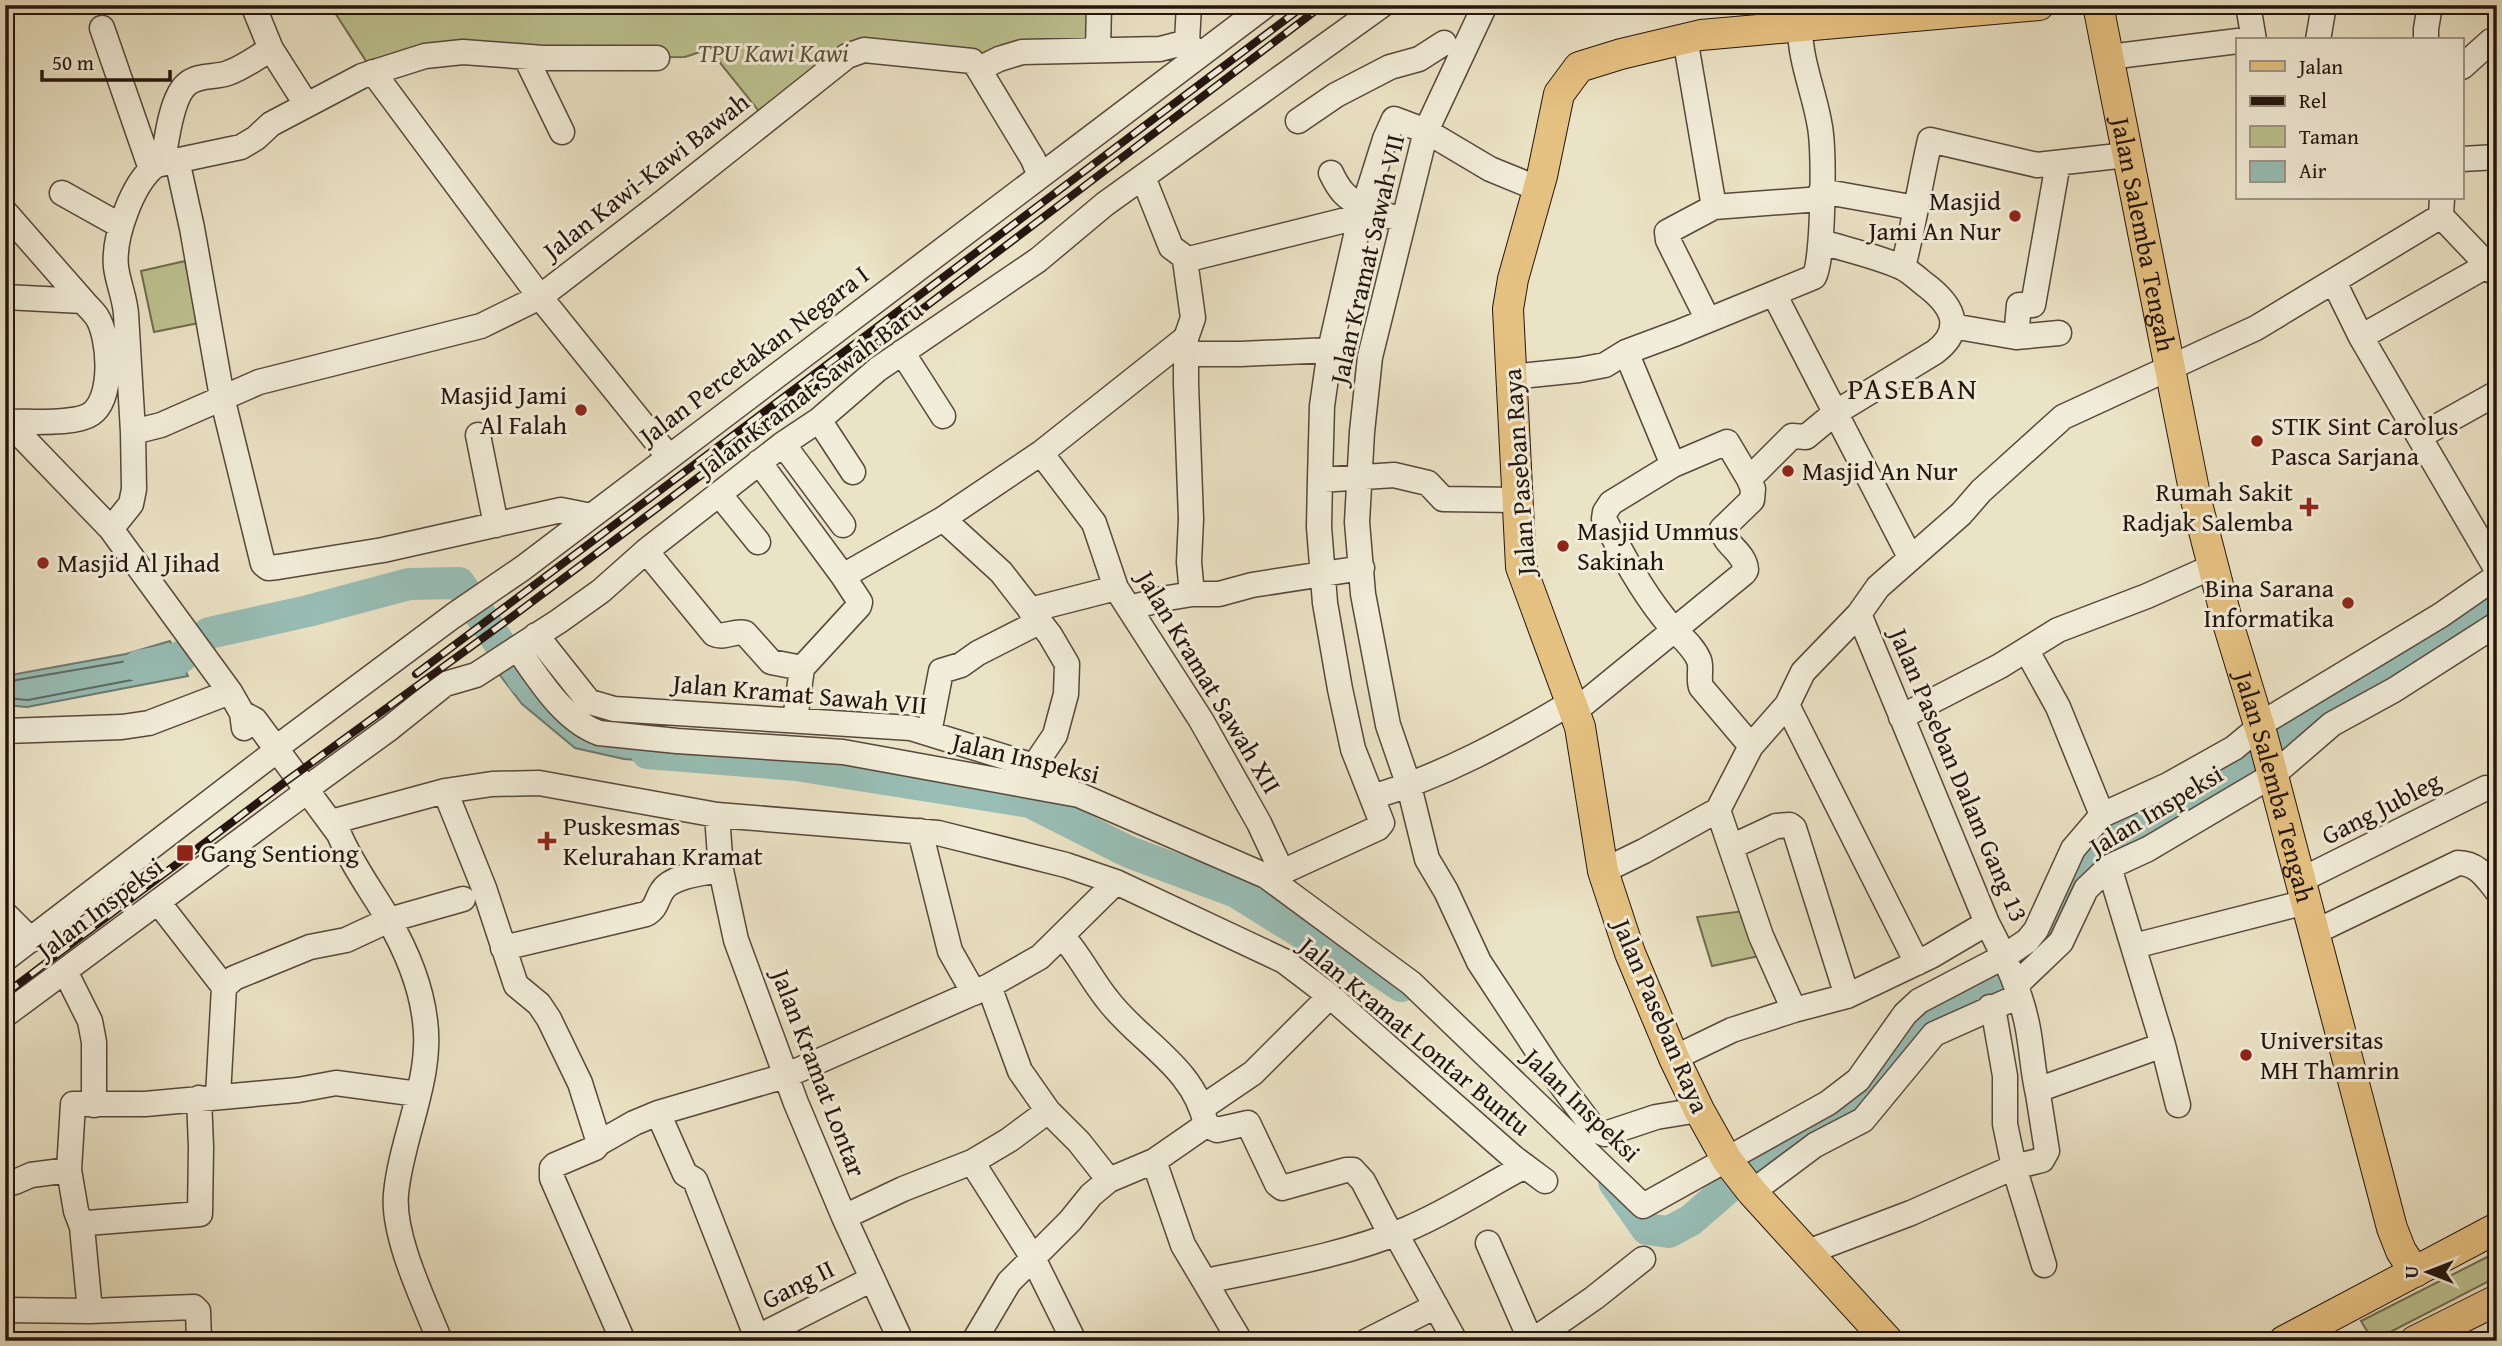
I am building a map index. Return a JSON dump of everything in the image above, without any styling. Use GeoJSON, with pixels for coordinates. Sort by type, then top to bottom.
{"type":"FeatureCollection","features":[{"type":"Feature","properties":{"kind":"main road","name":"Jalan Paseban Raya"},"geometry":{"type":"LineString","coordinates":[[1888,1341],[1739,1175],[1699,1110],[1630,953],[1603,871],[1580,727],[1522,574],[1508,309],[1513,279],[1539,189],[1559,94],[1579,67],[1685,38],[1789,20],[2039,5]]}},
{"type":"Feature","properties":{"kind":"main road","name":"Jalan Salemba Tengah"},"geometry":{"type":"LineString","coordinates":[[2098,5],[2196,500],[2227,620],[2262,732],[2392,1228],[2401,1251],[2414,1272]]}},
{"type":"Feature","properties":{"kind":"main road"},"geometry":{"type":"LineString","coordinates":[[2284,1341],[2497,1228]]}},
{"type":"Feature","properties":{"kind":"main road"},"geometry":{"type":"LineString","coordinates":[[2416,1341],[2497,1300]]}},
{"type":"Feature","properties":{"kind":"street"},"geometry":{"type":"LineString","coordinates":[[253,5],[271,49],[306,104]]}},
{"type":"Feature","properties":{"kind":"street"},"geometry":{"type":"LineString","coordinates":[[1098,5],[1098,50]]}},
{"type":"Feature","properties":{"kind":"street"},"geometry":{"type":"LineString","coordinates":[[1040,176],[1033,159],[979,69],[1022,52],[1193,50],[1189,5]]}},
{"type":"Feature","properties":{"kind":"street","name":"Jalan Percetakan Negara I"},"geometry":{"type":"LineString","coordinates":[[5,959],[453,616],[523,568],[1040,176],[1193,50],[1266,5]]}},
{"type":"Feature","properties":{"kind":"street","name":"Jalan Kramat Sawah Baru"},"geometry":{"type":"LineString","coordinates":[[302,794],[445,684],[467,678],[601,592],[646,551],[759,462],[819,420],[878,369],[1038,260],[1105,204],[1382,5]]}},
{"type":"Feature","properties":{"kind":"street"},"geometry":{"type":"LineString","coordinates":[[2247,38],[2248,5]]}},
{"type":"Feature","properties":{"kind":"street"},"geometry":{"type":"LineString","coordinates":[[2318,38],[2324,5]]}},
{"type":"Feature","properties":{"kind":"street"},"geometry":{"type":"LineString","coordinates":[[2426,38],[2430,5]]}},
{"type":"Feature","properties":{"kind":"street"},"geometry":{"type":"LineString","coordinates":[[1298,121],[1336,95],[1391,67],[1451,51],[1481,16]]}},
{"type":"Feature","properties":{"kind":"street"},"geometry":{"type":"LineString","coordinates":[[1511,377],[1605,365],[1626,352],[1814,277],[1822,242],[1822,139],[1800,45],[1789,20]]}},
{"type":"Feature","properties":{"kind":"street"},"geometry":{"type":"LineString","coordinates":[[102,28],[192,228],[222,397],[260,559],[268,568],[383,550],[561,510],[591,516]]}},
{"type":"Feature","properties":{"kind":"street"},"geometry":{"type":"LineString","coordinates":[[1685,38],[1714,207]]}},
{"type":"Feature","properties":{"kind":"street"},"geometry":{"type":"LineString","coordinates":[[2464,65],[2491,41],[2497,39]]}},
{"type":"Feature","properties":{"kind":"street"},"geometry":{"type":"LineString","coordinates":[[2109,57],[2236,41]]}},
{"type":"Feature","properties":{"kind":"street"},"geometry":{"type":"LineString","coordinates":[[164,163],[176,104],[188,83],[201,77],[228,73],[271,49]]}},
{"type":"Feature","properties":{"kind":"street","name":"Jalan Kawi-Kawi Bawah"},"geometry":{"type":"LineString","coordinates":[[133,432],[161,425],[260,382],[481,326],[540,297],[847,55],[864,50],[964,59],[972,61],[979,69]]}},
{"type":"Feature","properties":{"kind":"street","name":"Jalan Kramat Sawah VII"},"geometry":{"type":"LineString","coordinates":[[1451,51],[1426,131],[1370,357],[1357,522],[1363,594],[1388,725],[1409,786],[1427,859],[1446,891],[1479,962],[1550,1070],[1595,1130],[1605,1135],[1656,1117],[1699,1110]]}},
{"type":"Feature","properties":{"kind":"street"},"geometry":{"type":"LineString","coordinates":[[111,528],[131,504],[134,489],[125,309],[116,268],[117,238],[137,188],[164,163],[241,147],[271,124],[306,104],[373,72],[425,56],[463,52],[526,58],[657,58]]}},
{"type":"Feature","properties":{"kind":"street"},"geometry":{"type":"LineString","coordinates":[[526,58],[562,132]]}},
{"type":"Feature","properties":{"kind":"street","name":"Jalan Kawi-Kawi Bawah"},"geometry":{"type":"LineString","coordinates":[[373,72],[540,297],[669,457]]}},
{"type":"Feature","properties":{"kind":"street"},"geometry":{"type":"LineString","coordinates":[[1274,874],[1378,828],[1382,822],[1353,749],[1325,603],[1320,480],[1322,407],[1330,350],[1362,212],[1394,119],[1426,131],[1490,169],[1539,189]]}},
{"type":"Feature","properties":{"kind":"street"},"geometry":{"type":"LineString","coordinates":[[1902,267],[1914,226],[1930,140],[2037,164],[2127,155]]}},
{"type":"Feature","properties":{"kind":"street"},"geometry":{"type":"LineString","coordinates":[[2464,159],[2497,157]]}},
{"type":"Feature","properties":{"kind":"street"},"geometry":{"type":"LineString","coordinates":[[2016,337],[2019,305],[2033,304],[2059,163]]}},
{"type":"Feature","properties":{"kind":"street"},"geometry":{"type":"LineString","coordinates":[[1331,173],[1341,193],[1362,212]]}},
{"type":"Feature","properties":{"kind":"street"},"geometry":{"type":"LineString","coordinates":[[1143,177],[1171,247],[1185,260],[1193,317],[1186,346],[1191,519],[1189,562],[1192,594]]}},
{"type":"Feature","properties":{"kind":"street"},"geometry":{"type":"LineString","coordinates":[[62,193],[121,226]]}},
{"type":"Feature","properties":{"kind":"street"},"geometry":{"type":"LineString","coordinates":[[1708,320],[1667,234],[1670,230],[1714,207],[1821,195],[1916,208]]}},
{"type":"Feature","properties":{"kind":"street"},"geometry":{"type":"LineString","coordinates":[[1603,871],[1644,852],[1718,810],[1751,746],[1787,705],[1803,673],[1859,614],[1878,587],[1961,514],[1981,491],[2063,417],[2256,328],[2334,282],[2442,207],[2492,270],[2361,337]]}},
{"type":"Feature","properties":{"kind":"street"},"geometry":{"type":"LineString","coordinates":[[5,212],[72,300],[97,317],[105,336],[107,376],[100,404],[88,415],[70,419],[8,421]]}},
{"type":"Feature","properties":{"kind":"street"},"geometry":{"type":"LineString","coordinates":[[1185,260],[1362,212],[1404,219]]}},
{"type":"Feature","properties":{"kind":"street"},"geometry":{"type":"LineString","coordinates":[[1749,479],[1793,435],[1806,437],[1835,413],[1935,352],[1950,337],[1951,311],[1943,299],[1902,267],[1822,242]]}},
{"type":"Feature","properties":{"kind":"street"},"geometry":{"type":"LineString","coordinates":[[2334,282],[2361,337],[2497,569]]}},
{"type":"Feature","properties":{"kind":"street"},"geometry":{"type":"LineString","coordinates":[[1774,294],[1910,557]]}},
{"type":"Feature","properties":{"kind":"street"},"geometry":{"type":"LineString","coordinates":[[5,297],[72,300]]}},
{"type":"Feature","properties":{"kind":"street"},"geometry":{"type":"LineString","coordinates":[[1952,326],[2016,337],[2059,333]]}},
{"type":"Feature","properties":{"kind":"street"},"geometry":{"type":"LineString","coordinates":[[843,576],[943,519],[1041,453],[1186,346],[1330,350]]}},
{"type":"Feature","properties":{"kind":"street"},"geometry":{"type":"LineString","coordinates":[[902,352],[943,416]]}},
{"type":"Feature","properties":{"kind":"street"},"geometry":{"type":"LineString","coordinates":[[1626,352],[1673,465]]}},
{"type":"Feature","properties":{"kind":"street"},"geometry":{"type":"LineString","coordinates":[[2420,436],[2497,393]]}},
{"type":"Feature","properties":{"kind":"street"},"geometry":{"type":"LineString","coordinates":[[819,420],[853,472]]}},
{"type":"Feature","properties":{"kind":"street"},"geometry":{"type":"LineString","coordinates":[[8,421],[111,528],[236,702],[244,727],[272,753],[302,794],[329,839],[345,848]]}},
{"type":"Feature","properties":{"kind":"street"},"geometry":{"type":"LineString","coordinates":[[478,435],[496,525]]}},
{"type":"Feature","properties":{"kind":"street"},"geometry":{"type":"LineString","coordinates":[[1372,797],[1409,786],[1482,753],[1574,706],[1675,630],[1746,570],[1744,559],[1721,532],[1752,500],[1754,494],[1730,443],[1725,442],[1673,465],[1611,503],[1604,516],[1628,567],[1675,630],[1694,650],[1700,663],[1701,687],[1751,746]]}},
{"type":"Feature","properties":{"kind":"street"},"geometry":{"type":"LineString","coordinates":[[783,444],[843,525]]}},
{"type":"Feature","properties":{"kind":"street","name":"Jalan Kramat Sawah XII"},"geometry":{"type":"LineString","coordinates":[[1041,453],[1094,523],[1123,598],[1201,720],[1259,823],[1274,874]]}},
{"type":"Feature","properties":{"kind":"street"},"geometry":{"type":"LineString","coordinates":[[759,462],[860,602],[858,609],[802,668],[795,720]]}},
{"type":"Feature","properties":{"kind":"street"},"geometry":{"type":"LineString","coordinates":[[1320,480],[1394,475],[1428,483],[1443,499],[1516,500]]}},
{"type":"Feature","properties":{"kind":"street"},"geometry":{"type":"LineString","coordinates":[[720,495],[758,542]]}},
{"type":"Feature","properties":{"kind":"street"},"geometry":{"type":"LineString","coordinates":[[943,519],[1001,572],[1067,664],[1069,675],[1066,694],[1055,735],[1034,766]]}},
{"type":"Feature","properties":{"kind":"street"},"geometry":{"type":"LineString","coordinates":[[646,551],[714,635],[745,632],[771,662],[802,668]]}},
{"type":"Feature","properties":{"kind":"street"},"geometry":{"type":"LineString","coordinates":[[1901,718],[2027,651],[2058,630],[2147,596],[2214,566]]}},
{"type":"Feature","properties":{"kind":"street"},"geometry":{"type":"LineString","coordinates":[[929,733],[941,671],[961,665],[1035,616],[1123,598],[1161,599],[1192,594],[1219,594],[1252,585],[1362,568]]}},
{"type":"Feature","properties":{"kind":"street","name":"Jalan Inspeksi"},"geometry":{"type":"LineString","coordinates":[[1739,1175],[1857,1080],[1905,1014],[1919,1001],[2005,957],[2027,941],[2036,930],[2073,849],[2102,816],[2168,785],[2262,732],[2497,576]]}},
{"type":"Feature","properties":{"kind":"street","name":"Jalan Paseban Dalam Gang 13"},"geometry":{"type":"LineString","coordinates":[[1859,614],[1987,923],[2017,987],[2028,1030],[2047,1151],[2045,1157],[2036,1163],[2014,1167]]}},
{"type":"Feature","properties":{"kind":"street","name":"Jalan Inspeksi"},"geometry":{"type":"LineString","coordinates":[[514,649],[569,716],[587,729],[599,733],[843,752],[1079,795],[1274,874],[1411,983],[1643,1206],[1739,1175],[1815,1145],[1863,1120],[1934,1034],[1990,1007],[2017,987],[2061,942],[2086,889],[2109,867],[2148,849],[2272,772],[2332,724],[2394,690],[2497,624]]}},
{"type":"Feature","properties":{"kind":"street","name":"Jalan Kramat Sawah VII"},"geometry":{"type":"LineString","coordinates":[[514,649],[594,703],[614,709],[911,728],[1034,766],[1079,795]]}},
{"type":"Feature","properties":{"kind":"street"},"geometry":{"type":"LineString","coordinates":[[2027,651],[2059,707],[2102,816]]}},
{"type":"Feature","properties":{"kind":"street"},"geometry":{"type":"LineString","coordinates":[[5,731],[122,727],[236,702]]}},
{"type":"Feature","properties":{"kind":"street"},"geometry":{"type":"LineString","coordinates":[[1787,705],[1917,962]]}},
{"type":"Feature","properties":{"kind":"street","name":"Jalan Kramat Lontar Buntu"},"geometry":{"type":"LineString","coordinates":[[331,822],[445,791],[492,784],[539,783],[717,816],[938,833],[1053,862],[1116,882],[1284,961],[1330,996],[1545,1181]]}},
{"type":"Feature","properties":{"kind":"street","name":"Gang Jubleg"},"geometry":{"type":"LineString","coordinates":[[2134,946],[2303,891],[2486,788]]}},
{"type":"Feature","properties":{"kind":"street"},"geometry":{"type":"LineString","coordinates":[[445,791],[484,888],[516,985],[539,1004],[549,1019],[580,1083],[599,1143]]}},
{"type":"Feature","properties":{"kind":"street"},"geometry":{"type":"LineString","coordinates":[[302,794],[331,822],[389,920],[411,968],[426,1023],[418,1094],[396,1195],[397,1222],[412,1272],[440,1341]]}},
{"type":"Feature","properties":{"kind":"street","name":"Jalan Inspeksi"},"geometry":{"type":"LineString","coordinates":[[5,1015],[302,794]]}},
{"type":"Feature","properties":{"kind":"street"},"geometry":{"type":"LineString","coordinates":[[1718,810],[1761,936],[1794,1010]]}},
{"type":"Feature","properties":{"kind":"street","name":"Jalan Kramat Lontar"},"geometry":{"type":"LineString","coordinates":[[717,816],[721,870],[736,940],[785,1076],[844,1217],[901,1341]]}},
{"type":"Feature","properties":{"kind":"street"},"geometry":{"type":"LineString","coordinates":[[1731,847],[1776,826],[1790,825],[1794,828],[1847,996]]}},
{"type":"Feature","properties":{"kind":"street"},"geometry":{"type":"LineString","coordinates":[[919,831],[950,951],[981,990],[1020,1071],[1048,1111],[1079,1142],[1110,1180]]}},
{"type":"Feature","properties":{"kind":"street"},"geometry":{"type":"LineString","coordinates":[[2313,933],[2458,863],[2476,867],[2497,891]]}},
{"type":"Feature","properties":{"kind":"street"},"geometry":{"type":"LineString","coordinates":[[2109,867],[2163,1045],[2178,1105]]}},
{"type":"Feature","properties":{"kind":"street"},"geometry":{"type":"LineString","coordinates":[[503,948],[646,914],[657,905],[668,884],[721,870]]}},
{"type":"Feature","properties":{"kind":"street"},"geometry":{"type":"LineString","coordinates":[[623,1341],[551,1173],[555,1165],[596,1148],[599,1143],[634,1123],[658,1113],[785,1076],[981,990],[1040,957],[1116,882]]}},
{"type":"Feature","properties":{"kind":"street"},"geometry":{"type":"LineString","coordinates":[[82,1227],[87,1223],[202,1212],[209,1097],[223,987],[234,978],[310,947],[346,940],[389,920],[463,899]]}},
{"type":"Feature","properties":{"kind":"street"},"geometry":{"type":"LineString","coordinates":[[158,902],[223,987]]}},
{"type":"Feature","properties":{"kind":"street"},"geometry":{"type":"LineString","coordinates":[[5,914],[31,940]]}},
{"type":"Feature","properties":{"kind":"street"},"geometry":{"type":"LineString","coordinates":[[1674,1058],[1732,1031],[1847,996],[1917,962],[1987,923]]}},
{"type":"Feature","properties":{"kind":"street"},"geometry":{"type":"LineString","coordinates":[[1063,937],[1107,1000],[1166,1056],[1187,1081],[1204,1116],[1217,1130],[1248,1123],[1277,1184],[1282,1188],[1353,1170],[1363,1181],[1455,1341]]}},
{"type":"Feature","properties":{"kind":"street"},"geometry":{"type":"LineString","coordinates":[[65,971],[90,1021],[94,1042],[94,1105]]}},
{"type":"Feature","properties":{"kind":"street"},"geometry":{"type":"LineString","coordinates":[[974,1341],[1009,1282],[1091,1195],[1110,1180],[1154,1161],[1253,1073],[1330,996]]}},
{"type":"Feature","properties":{"kind":"street"},"geometry":{"type":"LineString","coordinates":[[1990,1007],[1995,1019],[2005,1076],[2004,1113],[2014,1167],[2044,1265]]}},
{"type":"Feature","properties":{"kind":"street"},"geometry":{"type":"LineString","coordinates":[[2038,1094],[2044,1086],[2163,1045]]}},
{"type":"Feature","properties":{"kind":"street"},"geometry":{"type":"LineString","coordinates":[[90,1311],[82,1227],[76,1211],[69,1170],[74,1103],[145,1104],[298,1090],[337,1083],[418,1094]]}},
{"type":"Feature","properties":{"kind":"street"},"geometry":{"type":"LineString","coordinates":[[844,1217],[903,1189],[972,1162],[1009,1140],[1048,1111]]}},
{"type":"Feature","properties":{"kind":"street"},"geometry":{"type":"LineString","coordinates":[[658,1113],[685,1174],[695,1180],[753,1339]]}},
{"type":"Feature","properties":{"kind":"street"},"geometry":{"type":"LineString","coordinates":[[1154,1161],[1183,1245],[1240,1341]]}},
{"type":"Feature","properties":{"kind":"street"},"geometry":{"type":"LineString","coordinates":[[972,1162],[1033,1258],[1074,1341]]}},
{"type":"Feature","properties":{"kind":"street"},"geometry":{"type":"LineString","coordinates":[[1205,1282],[1317,1257],[1393,1234],[1453,1207],[1525,1166]]}},
{"type":"Feature","properties":{"kind":"street"},"geometry":{"type":"LineString","coordinates":[[1808,1252],[1911,1213],[2014,1167]]}},
{"type":"Feature","properties":{"kind":"street"},"geometry":{"type":"LineString","coordinates":[[5,1183],[31,1175],[69,1170]]}},
{"type":"Feature","properties":{"kind":"street"},"geometry":{"type":"LineString","coordinates":[[1488,1243],[1531,1341],[1594,1298],[1643,1258]]}},
{"type":"Feature","properties":{"kind":"street","name":"Gang II"},"geometry":{"type":"LineString","coordinates":[[753,1339],[872,1279]]}},
{"type":"Feature","properties":{"kind":"street"},"geometry":{"type":"LineString","coordinates":[[1367,1341],[1436,1306]]}},
{"type":"Feature","properties":{"kind":"street"},"geometry":{"type":"LineString","coordinates":[[5,1310],[90,1311],[194,1307],[198,1311],[199,1341]]}},
{"type":"Feature","properties":{"kind":"green space","name":"TPU Kawi Kawi"},"geometry":{"type":"Polygon","coordinates":[[[330,5],[1099,5],[1098,50],[1004,57],[864,50],[766,120],[709,49],[685,57],[526,58],[373,72],[330,5]]]}},
{"type":"Feature","properties":{"kind":"green space"},"geometry":{"type":"Polygon","coordinates":[[[185,261],[199,323],[154,332],[141,271],[185,261]]]}},
{"type":"Feature","properties":{"kind":"green space"},"geometry":{"type":"Polygon","coordinates":[[[1744,911],[1759,956],[1712,966],[1697,917],[1744,911]]]}},
{"type":"Feature","properties":{"kind":"green space"},"geometry":{"type":"Polygon","coordinates":[[[2497,1252],[2497,1277],[2373,1341],[2361,1321],[2497,1252]]]}},
{"type":"Feature","properties":{"kind":"water"},"geometry":{"type":"Polygon","coordinates":[[[170,641],[188,676],[27,707],[5,705],[5,676],[126,654],[170,641]]]}},
{"type":"Feature","properties":{"kind":"water"},"geometry":{"type":"Polygon","coordinates":[[[515,655],[563,716],[689,746],[690,764],[624,759],[575,748],[522,704],[496,670],[515,655]]]}},
{"type":"Feature","properties":{"kind":"waterway"},"geometry":{"type":"LineString","coordinates":[[139,666],[180,658],[209,633],[308,611],[409,584],[459,583],[524,680]]}},
{"type":"Feature","properties":{"kind":"waterway"},"geometry":{"type":"LineString","coordinates":[[1614,1182],[1647,1229],[1669,1232],[1691,1220],[1773,1149],[1855,1101],[1925,1012],[2020,972],[2045,940],[2080,862],[2111,836],[2204,791],[2497,603]]}},
{"type":"Feature","properties":{"kind":"waterway"},"geometry":{"type":"LineString","coordinates":[[647,753],[796,765],[1030,802],[1129,852],[1236,892],[1307,936],[1374,968],[1401,986]]}},
{"type":"Feature","properties":{"kind":"railway"},"geometry":{"type":"LineString","coordinates":[[416,674],[1305,5]]}},
{"type":"Feature","properties":{"kind":"railway"},"geometry":{"type":"LineString","coordinates":[[5,994],[285,782],[509,619],[863,354],[1323,5]]}},
{"type":"Feature","properties":{"kind":"place","name":"Masjid Jami An Nur"},"geometry":{"type":"Point","coordinates":[2015,216]}},
{"type":"Feature","properties":{"kind":"place","name":"Masjid Jami Al Falah"},"geometry":{"type":"Point","coordinates":[581,410]}},
{"type":"Feature","properties":{"kind":"place","name":"STIK Sint Carolus Pasca Sarjana"},"geometry":{"type":"Point","coordinates":[2257,441]}},
{"type":"Feature","properties":{"kind":"place","name":"Masjid An Nur"},"geometry":{"type":"Point","coordinates":[1788,471]}},
{"type":"Feature","properties":{"kind":"place","name":"Rumah Sakit Radjak Salemba"},"geometry":{"type":"Point","coordinates":[2309,507]}},
{"type":"Feature","properties":{"kind":"place","name":"Masjid Ummus Sakinah"},"geometry":{"type":"Point","coordinates":[1563,546]}},
{"type":"Feature","properties":{"kind":"place","name":"Masjid Al Jihad"},"geometry":{"type":"Point","coordinates":[43,563]}},
{"type":"Feature","properties":{"kind":"place","name":"Bina Sarana Informatika"},"geometry":{"type":"Point","coordinates":[2348,603]}},
{"type":"Feature","properties":{"kind":"place","name":"Puskesmas Kelurahan Kramat"},"geometry":{"type":"Point","coordinates":[547,841]}},
{"type":"Feature","properties":{"kind":"place","name":"Gang Sentiong"},"geometry":{"type":"Point","coordinates":[185,853]}},
{"type":"Feature","properties":{"kind":"place","name":"Universitas MH Thamrin"},"geometry":{"type":"Point","coordinates":[2246,1055]}},
{"type":"Feature","properties":{"kind":"district","name":"PASEBAN"},"geometry":{"type":"Point","coordinates":[1913,389]}}]}
